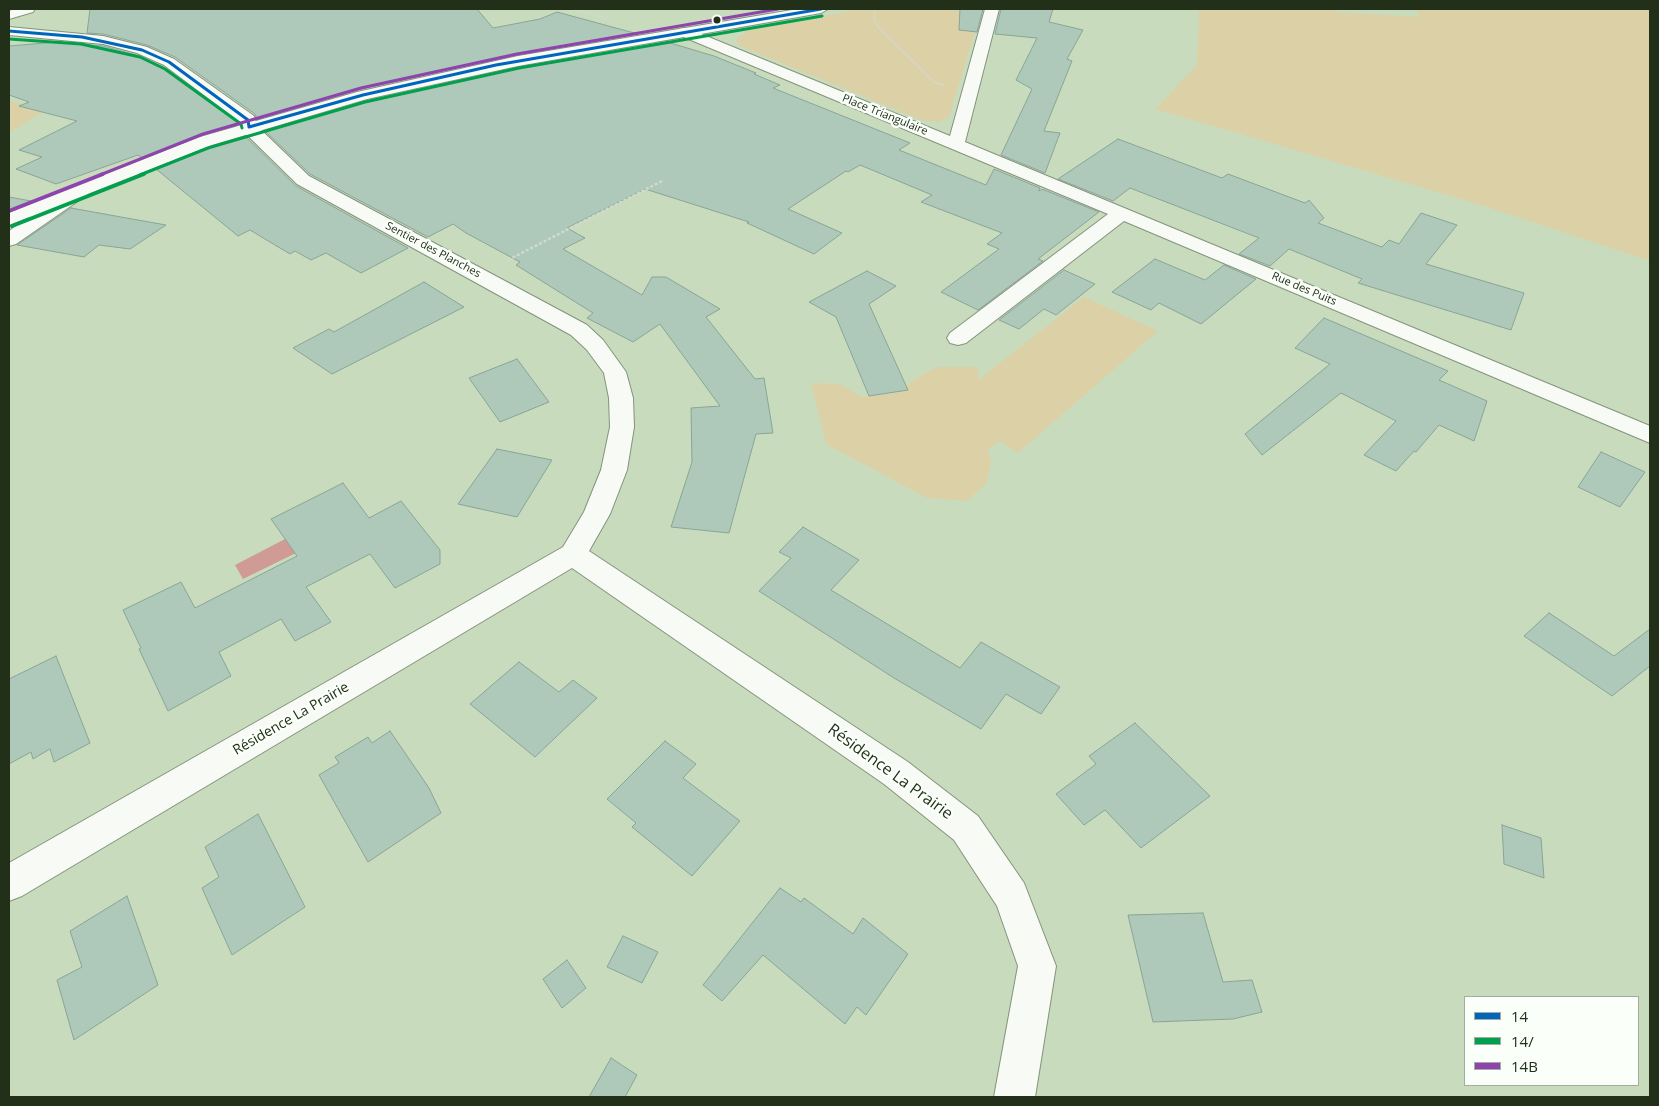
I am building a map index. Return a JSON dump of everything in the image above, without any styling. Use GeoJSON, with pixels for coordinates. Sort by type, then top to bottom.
{"type":"FeatureCollection","features":[{"type":"Feature","properties":{"kind":"street"},"geometry":{"type":"LineString","coordinates":[[9,14],[28,9]]}},
{"type":"Feature","properties":{"kind":"street"},"geometry":{"type":"LineString","coordinates":[[9,219],[189,148],[249,127],[363,95],[518,61],[821,9]]}},
{"type":"Feature","properties":{"kind":"street"},"geometry":{"type":"LineString","coordinates":[[956,144],[992,9]]}},
{"type":"Feature","properties":{"kind":"street","name":"Sentier des Planches"},"geometry":{"type":"LineString","coordinates":[[9,31],[82,37],[142,50],[169,62],[248,120],[249,127],[303,180],[579,330],[595,345],[615,372]]}},
{"type":"Feature","properties":{"kind":"street","name":"Place Triangulaire"},"geometry":{"type":"LineString","coordinates":[[684,32],[956,144]]}},
{"type":"Feature","properties":{"kind":"street","name":"Rue des Puits"},"geometry":{"type":"LineString","coordinates":[[956,144],[1650,435]]}},
{"type":"Feature","properties":{"kind":"street"},"geometry":{"type":"LineString","coordinates":[[9,240],[81,190]]}},
{"type":"Feature","properties":{"kind":"street"},"geometry":{"type":"LineString","coordinates":[[958,338],[1122,213]]}},
{"type":"Feature","properties":{"kind":"street","name":"Résidence La Prairie"},"geometry":{"type":"LineString","coordinates":[[9,883],[573,554],[597,514],[614,470],[622,427],[621,398],[615,372]]}},
{"type":"Feature","properties":{"kind":"street","name":"Résidence La Prairie"},"geometry":{"type":"LineString","coordinates":[[573,554],[896,773],[966,828],[1011,896],[1036,966],[1015,1097]]}},
{"type":"Feature","properties":{"kind":"path"},"geometry":{"type":"LineString","coordinates":[[871,9],[875,12],[874,20],[879,28],[935,83],[969,91]]}},
{"type":"Feature","properties":{"kind":"path"},"geometry":{"type":"LineString","coordinates":[[479,275],[664,180]]}},
{"type":"Feature","properties":{"kind":"shaded area"},"geometry":{"type":"Polygon","coordinates":[[[860,9],[982,9],[949,117],[939,122],[921,120],[740,46],[736,40],[748,30],[860,9]]]}},
{"type":"Feature","properties":{"kind":"shaded area"},"geometry":{"type":"Polygon","coordinates":[[[1199,9],[1328,9],[1338,12],[1420,17],[1415,9],[1650,9],[1650,261],[1478,204],[1155,109],[1197,65],[1199,9]]]}},
{"type":"Feature","properties":{"kind":"shaded area"},"geometry":{"type":"Polygon","coordinates":[[[9,101],[44,111],[9,133],[9,101]]]}},
{"type":"Feature","properties":{"kind":"shaded area"},"geometry":{"type":"Polygon","coordinates":[[[1084,297],[1158,331],[1018,453],[999,441],[988,449],[991,462],[987,483],[967,501],[927,498],[826,444],[811,383],[840,384],[862,397],[897,393],[917,378],[937,367],[978,367],[978,380],[1084,297]]]}},
{"type":"Feature","properties":{"kind":"shaded area"},"geometry":{"type":"Polygon","coordinates":[[[287,538],[296,553],[243,579],[235,565],[287,538]]]}},
{"type":"Feature","properties":{"kind":"building"},"geometry":{"type":"Polygon","coordinates":[[[90,9],[477,9],[493,28],[540,19],[557,12],[638,34],[518,54],[357,90],[257,119],[255,114],[175,57],[147,45],[103,34],[87,33],[90,9]]]}},
{"type":"Feature","properties":{"kind":"building"},"geometry":{"type":"Polygon","coordinates":[[[960,9],[983,9],[977,32],[959,30],[960,9]]]}},
{"type":"Feature","properties":{"kind":"building"},"geometry":{"type":"Polygon","coordinates":[[[1001,9],[1053,9],[1049,22],[1083,30],[1067,59],[1072,61],[1044,131],[1060,133],[1045,173],[1001,155],[1032,89],[1016,80],[1037,38],[995,34],[1001,9]]]}},
{"type":"Feature","properties":{"kind":"building"},"geometry":{"type":"Polygon","coordinates":[[[57,42],[103,46],[136,55],[163,67],[239,124],[199,135],[142,158],[138,155],[56,184],[16,169],[42,157],[19,150],[77,121],[19,106],[29,102],[9,95],[9,46],[57,42]]]}},
{"type":"Feature","properties":{"kind":"building"},"geometry":{"type":"Polygon","coordinates":[[[667,42],[714,56],[756,73],[754,74],[780,85],[773,88],[910,143],[899,150],[986,185],[994,169],[1040,188],[1039,191],[1042,189],[1099,212],[1038,259],[1043,261],[978,310],[941,292],[999,249],[987,244],[1002,233],[921,202],[932,195],[860,165],[848,172],[846,171],[788,209],[842,233],[814,254],[747,223],[749,222],[645,189],[567,228],[585,238],[563,249],[642,295],[652,277],[666,277],[720,309],[706,317],[755,379],[764,378],[773,433],[756,434],[729,533],[671,527],[692,462],[691,408],[720,406],[660,324],[633,342],[587,318],[593,313],[516,265],[520,262],[453,224],[428,237],[310,174],[265,131],[367,101],[518,68],[667,42]]]}},
{"type":"Feature","properties":{"kind":"building"},"geometry":{"type":"Polygon","coordinates":[[[246,137],[296,186],[408,248],[361,273],[326,253],[311,260],[295,251],[290,254],[250,230],[238,236],[156,169],[213,147],[246,137]]]}},
{"type":"Feature","properties":{"kind":"building"},"geometry":{"type":"Polygon","coordinates":[[[1118,139],[1222,178],[1228,174],[1305,203],[1309,200],[1324,218],[1318,223],[1382,247],[1389,240],[1399,244],[1421,213],[1457,225],[1426,264],[1524,293],[1511,330],[1358,283],[1362,279],[1289,249],[1270,266],[1239,254],[1259,238],[1130,188],[1113,201],[1058,179],[1118,139]]]}},
{"type":"Feature","properties":{"kind":"building"},"geometry":{"type":"Polygon","coordinates":[[[9,197],[31,201],[9,210],[9,197]]]}},
{"type":"Feature","properties":{"kind":"building"},"geometry":{"type":"Polygon","coordinates":[[[71,208],[166,225],[130,249],[99,245],[84,257],[17,245],[71,208]]]}},
{"type":"Feature","properties":{"kind":"building"},"geometry":{"type":"Polygon","coordinates":[[[1155,259],[1205,280],[1224,265],[1256,279],[1201,324],[1159,303],[1151,310],[1112,292],[1155,259]]]}},
{"type":"Feature","properties":{"kind":"building"},"geometry":{"type":"Polygon","coordinates":[[[1064,270],[1095,284],[1056,315],[1044,309],[1019,329],[999,320],[1064,270]]]}},
{"type":"Feature","properties":{"kind":"building"},"geometry":{"type":"Polygon","coordinates":[[[867,271],[896,286],[869,304],[908,390],[869,396],[836,317],[809,302],[867,271]]]}},
{"type":"Feature","properties":{"kind":"building"},"geometry":{"type":"Polygon","coordinates":[[[424,282],[464,307],[332,374],[293,348],[329,329],[334,332],[424,282]]]}},
{"type":"Feature","properties":{"kind":"building"},"geometry":{"type":"Polygon","coordinates":[[[1324,318],[1448,371],[1439,380],[1487,401],[1474,441],[1439,425],[1416,452],[1414,451],[1396,471],[1364,455],[1396,421],[1341,393],[1262,455],[1245,434],[1330,364],[1295,348],[1324,318]]]}},
{"type":"Feature","properties":{"kind":"building"},"geometry":{"type":"Polygon","coordinates":[[[517,359],[549,402],[500,422],[469,378],[517,359]]]}},
{"type":"Feature","properties":{"kind":"building"},"geometry":{"type":"Polygon","coordinates":[[[497,449],[552,460],[517,517],[458,504],[497,449]]]}},
{"type":"Feature","properties":{"kind":"building"},"geometry":{"type":"Polygon","coordinates":[[[1601,452],[1645,472],[1620,507],[1578,487],[1601,452]]]}},
{"type":"Feature","properties":{"kind":"building"},"geometry":{"type":"Polygon","coordinates":[[[343,483],[369,518],[401,501],[440,550],[440,564],[395,588],[370,554],[306,587],[331,622],[295,641],[281,619],[219,652],[231,676],[168,711],[123,610],[181,582],[195,608],[297,556],[271,519],[343,483]]]}},
{"type":"Feature","properties":{"kind":"building"},"geometry":{"type":"Polygon","coordinates":[[[803,527],[859,560],[831,590],[960,668],[981,642],[1060,687],[1041,714],[1006,694],[981,729],[894,678],[759,591],[791,558],[779,552],[803,527]]]}},
{"type":"Feature","properties":{"kind":"building"},"geometry":{"type":"Polygon","coordinates":[[[1549,613],[1614,656],[1650,629],[1650,666],[1612,696],[1524,636],[1549,613]]]}},
{"type":"Feature","properties":{"kind":"building"},"geometry":{"type":"Polygon","coordinates":[[[56,656],[90,743],[54,762],[50,749],[33,759],[31,752],[9,764],[9,679],[56,656]]]}},
{"type":"Feature","properties":{"kind":"building"},"geometry":{"type":"Polygon","coordinates":[[[519,662],[559,692],[573,680],[597,698],[535,757],[470,704],[519,662]]]}},
{"type":"Feature","properties":{"kind":"building"},"geometry":{"type":"Polygon","coordinates":[[[1135,723],[1210,796],[1141,848],[1105,810],[1084,825],[1056,794],[1096,764],[1089,756],[1135,723]]]}},
{"type":"Feature","properties":{"kind":"building"},"geometry":{"type":"Polygon","coordinates":[[[390,731],[429,788],[441,813],[368,862],[319,775],[339,763],[335,757],[368,737],[372,743],[390,731]]]}},
{"type":"Feature","properties":{"kind":"building"},"geometry":{"type":"Polygon","coordinates":[[[665,741],[696,764],[683,778],[740,821],[692,876],[632,827],[636,823],[607,799],[665,741]]]}},
{"type":"Feature","properties":{"kind":"building"},"geometry":{"type":"Polygon","coordinates":[[[258,814],[305,907],[232,955],[202,888],[219,877],[205,847],[258,814]]]}},
{"type":"Feature","properties":{"kind":"building"},"geometry":{"type":"Polygon","coordinates":[[[1502,825],[1541,838],[1544,878],[1504,864],[1502,825]]]}},
{"type":"Feature","properties":{"kind":"building"},"geometry":{"type":"Polygon","coordinates":[[[780,888],[801,902],[804,898],[853,934],[863,918],[908,954],[866,1015],[857,1007],[845,1024],[763,955],[722,1001],[703,985],[780,888]]]}},
{"type":"Feature","properties":{"kind":"building"},"geometry":{"type":"Polygon","coordinates":[[[127,896],[158,985],[74,1040],[57,980],[82,967],[70,931],[127,896]]]}},
{"type":"Feature","properties":{"kind":"building"},"geometry":{"type":"Polygon","coordinates":[[[1203,913],[1223,982],[1252,980],[1262,1012],[1233,1019],[1153,1022],[1128,915],[1203,913]]]}},
{"type":"Feature","properties":{"kind":"building"},"geometry":{"type":"Polygon","coordinates":[[[623,936],[658,952],[642,983],[607,967],[623,936]]]}},
{"type":"Feature","properties":{"kind":"building"},"geometry":{"type":"Polygon","coordinates":[[[567,960],[586,988],[562,1008],[543,979],[567,960]]]}},
{"type":"Feature","properties":{"kind":"building"},"geometry":{"type":"Polygon","coordinates":[[[611,1058],[637,1075],[625,1097],[589,1097],[611,1058]]]}},
{"type":"Feature","properties":{"kind":"transit line","name":"14B"},"geometry":{"type":"LineString","coordinates":[[9,211],[203,134],[361,88],[517,54],[778,9]]}},
{"type":"Feature","properties":{"kind":"transit line","name":"14"},"geometry":{"type":"LineString","coordinates":[[249,127],[363,95],[496,65],[821,9]]}},
{"type":"Feature","properties":{"kind":"transit line","name":"14/"},"geometry":{"type":"LineString","coordinates":[[12,226],[208,148],[365,102],[519,68],[822,16]]}},
{"type":"Feature","properties":{"kind":"transit line","name":"14"},"geometry":{"type":"LineString","coordinates":[[9,31],[82,37],[142,50],[169,62],[248,120],[249,127]]}},
{"type":"Feature","properties":{"kind":"transit line","name":"14/"},"geometry":{"type":"LineString","coordinates":[[9,39],[81,44],[140,57],[165,69],[241,124],[242,128]]}}]}
